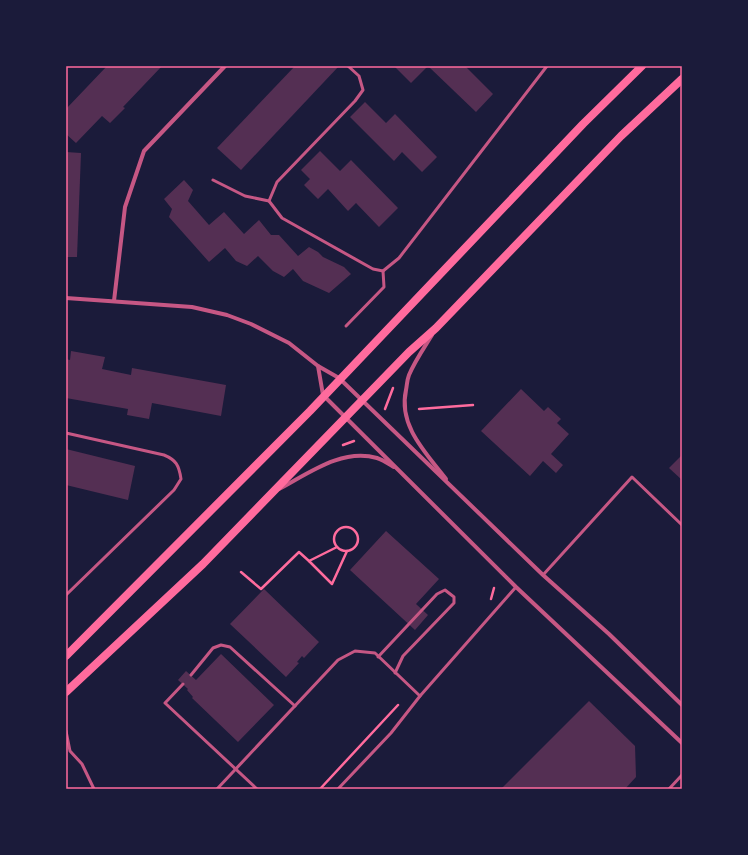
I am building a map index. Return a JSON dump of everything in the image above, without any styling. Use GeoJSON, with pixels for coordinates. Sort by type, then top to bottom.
{"type":"FeatureCollection","features":[{"type":"Feature","properties":{"kind":"main road"},"geometry":{"type":"LineString","coordinates":[[66,656],[236,487],[582,124],[642,66]]}},
{"type":"Feature","properties":{"kind":"main road"},"geometry":{"type":"LineString","coordinates":[[66,692],[203,564],[409,352],[436,328],[621,136],[682,79]]}},
{"type":"Feature","properties":{"kind":"street"},"geometry":{"type":"LineString","coordinates":[[114,301],[125,208],[144,151],[225,66]]}},
{"type":"Feature","properties":{"kind":"street"},"geometry":{"type":"LineString","coordinates":[[66,298],[192,307],[226,315],[257,327],[289,343],[318,366],[339,378],[543,575],[614,639],[682,705]]}},
{"type":"Feature","properties":{"kind":"street"},"geometry":{"type":"LineString","coordinates":[[436,328],[408,377],[404,397],[406,416],[407,423],[419,445],[458,493]]}},
{"type":"Feature","properties":{"kind":"street"},"geometry":{"type":"LineString","coordinates":[[318,366],[323,395],[516,587],[682,743]]}},
{"type":"Feature","properties":{"kind":"street"},"geometry":{"type":"LineString","coordinates":[[273,492],[326,463],[344,458],[358,456],[378,458],[399,471]]}},
{"type":"Feature","properties":{"kind":"lane"},"geometry":{"type":"LineString","coordinates":[[269,201],[277,182],[355,101],[363,90],[360,76],[348,66]]}},
{"type":"Feature","properties":{"kind":"lane"},"geometry":{"type":"LineString","coordinates":[[213,180],[245,196],[269,201],[282,218],[373,269],[383,270],[399,258],[548,66]]}},
{"type":"Feature","properties":{"kind":"lane"},"geometry":{"type":"LineString","coordinates":[[346,326],[384,287],[383,270]]}},
{"type":"Feature","properties":{"kind":"lane"},"geometry":{"type":"LineString","coordinates":[[66,433],[164,455],[175,460],[180,467],[181,479],[174,490],[66,594]]}},
{"type":"Feature","properties":{"kind":"lane"},"geometry":{"type":"LineString","coordinates":[[543,575],[632,477],[682,524]]}},
{"type":"Feature","properties":{"kind":"lane"},"geometry":{"type":"LineString","coordinates":[[338,789],[391,733],[420,696],[516,587]]}},
{"type":"Feature","properties":{"kind":"lane"},"geometry":{"type":"LineString","coordinates":[[378,656],[437,594],[445,590],[454,597],[454,603],[402,656],[395,673]]}},
{"type":"Feature","properties":{"kind":"lane"},"geometry":{"type":"LineString","coordinates":[[191,675],[213,648],[221,645],[230,647],[295,706]]}},
{"type":"Feature","properties":{"kind":"lane"},"geometry":{"type":"LineString","coordinates":[[217,789],[338,660],[355,651],[375,653],[420,696]]}},
{"type":"Feature","properties":{"kind":"lane"},"geometry":{"type":"LineString","coordinates":[[183,684],[165,703],[257,789]]}},
{"type":"Feature","properties":{"kind":"lane"},"geometry":{"type":"LineString","coordinates":[[66,731],[68,750],[82,764],[94,789]]}},
{"type":"Feature","properties":{"kind":"lane"},"geometry":{"type":"LineString","coordinates":[[669,789],[682,775]]}},
{"type":"Feature","properties":{"kind":"path"},"geometry":{"type":"LineString","coordinates":[[385,409],[394,386]]}},
{"type":"Feature","properties":{"kind":"path"},"geometry":{"type":"LineString","coordinates":[[420,409],[473,405]]}},
{"type":"Feature","properties":{"kind":"path"},"geometry":{"type":"LineString","coordinates":[[343,445],[354,441]]}},
{"type":"Feature","properties":{"kind":"path"},"geometry":{"type":"LineString","coordinates":[[241,572],[261,589],[299,552],[332,584],[347,552],[354,548],[358,542],[357,534],[351,528],[343,528],[336,532],[334,540],[337,547],[347,552]]}},
{"type":"Feature","properties":{"kind":"path"},"geometry":{"type":"LineString","coordinates":[[309,561],[337,547]]}},
{"type":"Feature","properties":{"kind":"building"},"geometry":{"type":"Polygon","coordinates":[[[107,66],[162,66],[110,123],[102,116],[76,143],[66,134],[66,109],[107,66]]]}},
{"type":"Feature","properties":{"kind":"building"},"geometry":{"type":"Polygon","coordinates":[[[295,66],[339,66],[241,170],[217,148],[295,66]]]}},
{"type":"Feature","properties":{"kind":"building"},"geometry":{"type":"Polygon","coordinates":[[[394,66],[428,66],[411,83],[394,66]]]}},
{"type":"Feature","properties":{"kind":"building"},"geometry":{"type":"Polygon","coordinates":[[[428,66],[465,66],[493,94],[476,112],[428,66]]]}},
{"type":"Feature","properties":{"kind":"building"},"geometry":{"type":"Polygon","coordinates":[[[365,102],[386,123],[395,114],[437,157],[422,172],[402,152],[394,161],[350,117],[365,102]]]}},
{"type":"Feature","properties":{"kind":"building"},"geometry":{"type":"Polygon","coordinates":[[[320,151],[340,171],[351,160],[398,208],[379,227],[356,203],[348,211],[328,189],[318,199],[304,185],[310,179],[301,170],[320,151]]]}},
{"type":"Feature","properties":{"kind":"building"},"geometry":{"type":"Polygon","coordinates":[[[66,152],[81,153],[77,257],[66,257],[66,152]]]}},
{"type":"Feature","properties":{"kind":"building"},"geometry":{"type":"Polygon","coordinates":[[[184,180],[193,190],[188,201],[209,225],[224,212],[244,234],[259,220],[271,235],[279,235],[298,256],[309,247],[323,257],[344,267],[351,274],[329,293],[303,281],[293,269],[284,277],[273,271],[258,256],[247,266],[236,261],[225,248],[209,262],[169,217],[172,209],[164,199],[184,180]]]}},
{"type":"Feature","properties":{"kind":"building"},"geometry":{"type":"Polygon","coordinates":[[[71,351],[105,357],[102,369],[131,375],[132,368],[226,385],[221,416],[152,403],[149,419],[127,415],[128,409],[66,398],[66,359],[70,360],[71,351]]]}},
{"type":"Feature","properties":{"kind":"building"},"geometry":{"type":"Polygon","coordinates":[[[521,389],[544,411],[548,407],[561,419],[557,423],[569,434],[551,454],[563,465],[556,473],[543,461],[530,476],[481,431],[521,389]]]}},
{"type":"Feature","properties":{"kind":"building"},"geometry":{"type":"Polygon","coordinates":[[[66,449],[135,466],[128,500],[66,485],[66,449]]]}},
{"type":"Feature","properties":{"kind":"building"},"geometry":{"type":"Polygon","coordinates":[[[682,455],[682,480],[669,468],[682,455]]]}},
{"type":"Feature","properties":{"kind":"building"},"geometry":{"type":"Polygon","coordinates":[[[386,531],[439,579],[416,604],[428,615],[415,630],[350,570],[386,531]]]}},
{"type":"Feature","properties":{"kind":"building"},"geometry":{"type":"Polygon","coordinates":[[[264,589],[319,642],[304,658],[302,656],[297,662],[299,663],[286,677],[230,624],[264,589]]]}},
{"type":"Feature","properties":{"kind":"building"},"geometry":{"type":"Polygon","coordinates":[[[221,654],[274,705],[238,742],[192,698],[193,697],[187,690],[188,689],[178,680],[186,671],[196,680],[221,654]]]}},
{"type":"Feature","properties":{"kind":"building"},"geometry":{"type":"Polygon","coordinates":[[[589,701],[635,746],[636,777],[625,789],[501,789],[589,701]]]}}]}
